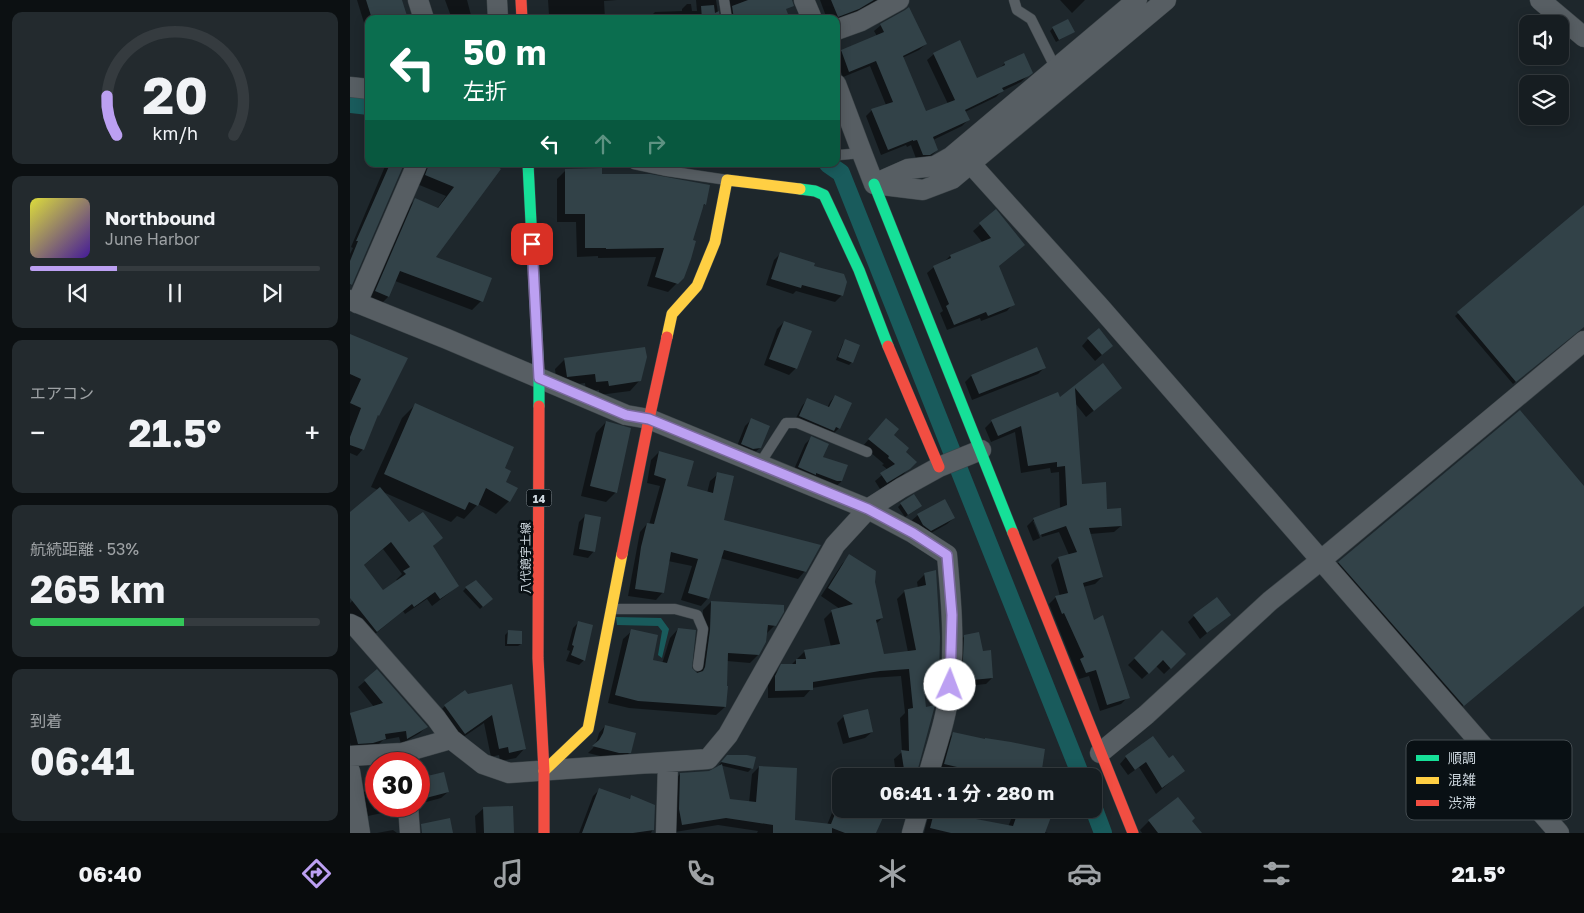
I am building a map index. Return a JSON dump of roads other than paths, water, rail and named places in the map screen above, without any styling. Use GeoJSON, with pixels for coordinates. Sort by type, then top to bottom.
{"type":"FeatureCollection","features":[{"type":"Feature","properties":{"kind":"street"},"geometry":{"type":"LineString","coordinates":[[418,0],[423,15]]}},
{"type":"Feature","properties":{"kind":"street"},"geometry":{"type":"LineString","coordinates":[[498,0],[498,15]]}},
{"type":"Feature","properties":{"kind":"street"},"geometry":{"type":"LineString","coordinates":[[521,0],[522,15]]}},
{"type":"Feature","properties":{"kind":"street"},"geometry":{"type":"LineString","coordinates":[[804,0],[810,15]]}},
{"type":"Feature","properties":{"kind":"street"},"geometry":{"type":"LineString","coordinates":[[840,29],[861,21],[899,0]]}},
{"type":"Feature","properties":{"kind":"street"},"geometry":{"type":"LineString","coordinates":[[1105,39],[1137,0]]}},
{"type":"Feature","properties":{"kind":"street"},"geometry":{"type":"LineString","coordinates":[[874,184],[923,190],[952,179],[971,164],[1062,76],[1105,39],[1166,0]]}},
{"type":"Feature","properties":{"kind":"street"},"geometry":{"type":"LineString","coordinates":[[1540,0],[1584,37]]}},
{"type":"Feature","properties":{"kind":"street"},"geometry":{"type":"LineString","coordinates":[[874,184],[908,169],[935,166],[951,158],[1062,76]]}},
{"type":"Feature","properties":{"kind":"street"},"geometry":{"type":"LineString","coordinates":[[350,87],[365,89]]}},
{"type":"Feature","properties":{"kind":"street"},"geometry":{"type":"LineString","coordinates":[[840,95],[1133,833]]}},
{"type":"Feature","properties":{"kind":"street"},"geometry":{"type":"LineString","coordinates":[[971,164],[1106,314],[1477,740]]}},
{"type":"Feature","properties":{"kind":"street"},"geometry":{"type":"LineString","coordinates":[[416,167],[354,302],[626,415],[649,419],[868,509],[913,533],[947,555],[952,615],[950,685],[946,712],[930,768]]}},
{"type":"Feature","properties":{"kind":"street","name":"八代鏡宇土線"},"geometry":{"type":"LineString","coordinates":[[531,167],[539,378],[538,658],[544,771],[544,833]]}},
{"type":"Feature","properties":{"kind":"street"},"geometry":{"type":"LineString","coordinates":[[544,771],[588,729],[649,419],[672,314],[697,286],[715,242],[727,180],[815,191],[824,194],[859,270],[939,467]]}},
{"type":"Feature","properties":{"kind":"street"},"geometry":{"type":"LineString","coordinates":[[1100,753],[1146,715],[1270,601],[1584,341]]}},
{"type":"Feature","properties":{"kind":"street"},"geometry":{"type":"LineString","coordinates":[[350,624],[356,627],[436,718],[450,738],[483,764],[509,772],[708,759],[728,735],[835,545],[868,509],[939,467],[980,450]]}},
{"type":"Feature","properties":{"kind":"street"},"geometry":{"type":"LineString","coordinates":[[417,752],[450,738]]}},
{"type":"Feature","properties":{"kind":"street"},"geometry":{"type":"LineString","coordinates":[[350,756],[365,757]]}},
{"type":"Feature","properties":{"kind":"street"},"geometry":{"type":"LineString","coordinates":[[666,833],[668,763]]}},
{"type":"Feature","properties":{"kind":"street"},"geometry":{"type":"LineString","coordinates":[[350,771],[360,833]]}},
{"type":"Feature","properties":{"kind":"street"},"geometry":{"type":"LineString","coordinates":[[409,817],[410,833]]}},
{"type":"Feature","properties":{"kind":"street"},"geometry":{"type":"LineString","coordinates":[[912,833],[916,818]]}},
{"type":"Feature","properties":{"kind":"street"},"geometry":{"type":"LineString","coordinates":[[1547,820],[1558,833]]}},
{"type":"Feature","properties":{"kind":"lane"},"geometry":{"type":"LineString","coordinates":[[724,0],[726,15]]}},
{"type":"Feature","properties":{"kind":"lane"},"geometry":{"type":"LineString","coordinates":[[1014,0],[1018,10],[1031,19],[1062,76]]}},
{"type":"Feature","properties":{"kind":"lane"},"geometry":{"type":"LineString","coordinates":[[840,155],[862,153]]}},
{"type":"Feature","properties":{"kind":"lane"},"geometry":{"type":"LineString","coordinates":[[648,167],[727,180]]}},
{"type":"Feature","properties":{"kind":"lane"},"geometry":{"type":"LineString","coordinates":[[759,465],[786,424],[797,423],[867,452]]}},
{"type":"Feature","properties":{"kind":"lane"},"geometry":{"type":"LineString","coordinates":[[612,609],[675,609],[697,616],[703,629],[698,666]]}},
{"type":"Feature","properties":{"kind":"water"},"geometry":{"type":"Polygon","coordinates":[[[616,617],[661,618],[669,629],[662,658],[658,655],[662,631],[658,626],[617,625],[616,617]]]}},
{"type":"Feature","properties":{"kind":"waterway"},"geometry":{"type":"LineString","coordinates":[[350,104],[365,106]]}},
{"type":"Feature","properties":{"kind":"waterway"},"geometry":{"type":"LineString","coordinates":[[832,167],[841,173],[1078,768]]}},
{"type":"Feature","properties":{"kind":"waterway"},"geometry":{"type":"LineString","coordinates":[[1097,818],[1103,833]]}}]}
